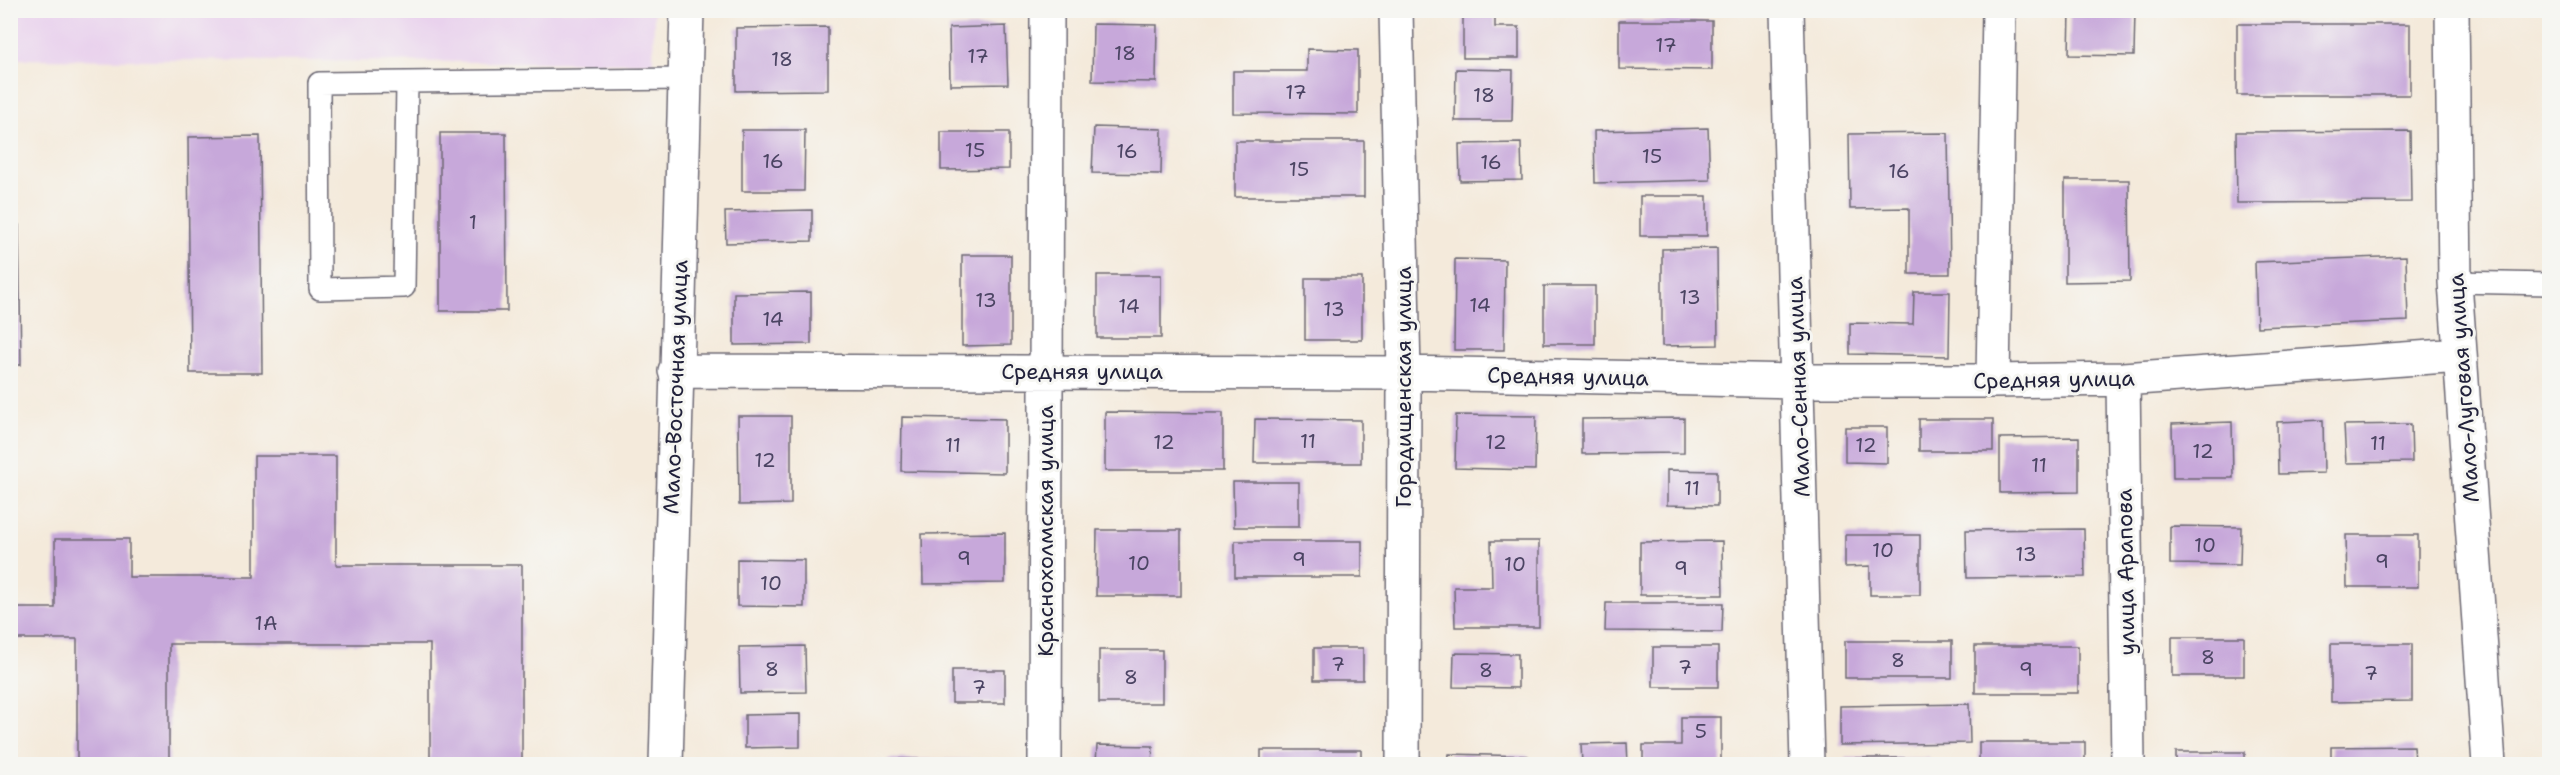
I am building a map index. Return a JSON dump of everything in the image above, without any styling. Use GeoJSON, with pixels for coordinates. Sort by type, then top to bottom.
{"type":"FeatureCollection","features":[{"type":"Feature","properties":{"kind":"street","name":"Мало-Восточная улица"},"geometry":{"type":"LineString","coordinates":[[666,765],[675,371],[687,10]]}},
{"type":"Feature","properties":{"kind":"street","name":"Краснохолмская улица"},"geometry":{"type":"LineString","coordinates":[[1045,765],[1047,10]]}},
{"type":"Feature","properties":{"kind":"street","name":"Городищенская улица"},"geometry":{"type":"LineString","coordinates":[[1396,10],[1404,373],[1403,765]]}},
{"type":"Feature","properties":{"kind":"street","name":"Мало-Сенная улица"},"geometry":{"type":"LineString","coordinates":[[1787,10],[1799,381],[1807,765]]}},
{"type":"Feature","properties":{"kind":"street"},"geometry":{"type":"LineString","coordinates":[[1994,381],[1999,10]]}},
{"type":"Feature","properties":{"kind":"street","name":"Мало-Луговая улица"},"geometry":{"type":"LineString","coordinates":[[2451,10],[2455,282],[2489,765]]}},
{"type":"Feature","properties":{"kind":"street","name":"Средняя улица"},"geometry":{"type":"LineString","coordinates":[[675,371],[1404,373],[1799,381],[1994,381],[2123,379],[2460,355]]}},
{"type":"Feature","properties":{"kind":"street","name":"улица Арапова"},"geometry":{"type":"LineString","coordinates":[[2123,379],[2128,765]]}},
{"type":"Feature","properties":{"kind":"lane"},"geometry":{"type":"LineString","coordinates":[[407,82],[404,287],[320,289],[319,83],[407,82],[685,79]]}},
{"type":"Feature","properties":{"kind":"lane"},"geometry":{"type":"LineString","coordinates":[[2455,282],[2550,284]]}},
{"type":"Feature","properties":{"kind":"shaded area"},"geometry":{"type":"Polygon","coordinates":[[[11,10],[654,11],[653,63],[11,59],[11,10]]]}},
{"type":"Feature","properties":{"kind":"building"},"geometry":{"type":"Polygon","coordinates":[[[1463,10],[1495,10],[1495,27],[1519,27],[1519,58],[1463,58],[1463,10]]]}},
{"type":"Feature","properties":{"kind":"building"},"geometry":{"type":"Polygon","coordinates":[[[2070,10],[2135,10],[2134,56],[2069,55],[2070,10]]]}},
{"type":"Feature","properties":{"kind":"building"},"geometry":{"type":"Polygon","coordinates":[[[1619,21],[1712,21],[1712,70],[1619,69],[1619,21]]]}},
{"type":"Feature","properties":{"kind":"building"},"geometry":{"type":"Polygon","coordinates":[[[1093,24],[1157,25],[1156,82],[1092,81],[1093,24]]]}},
{"type":"Feature","properties":{"kind":"building"},"geometry":{"type":"Polygon","coordinates":[[[2237,24],[2410,24],[2410,95],[2237,95],[2237,24]]]}},
{"type":"Feature","properties":{"kind":"building"},"geometry":{"type":"Polygon","coordinates":[[[1006,26],[1008,84],[950,85],[949,28],[1006,26]]]}},
{"type":"Feature","properties":{"kind":"building"},"geometry":{"type":"Polygon","coordinates":[[[828,27],[828,90],[736,91],[736,28],[828,27]]]}},
{"type":"Feature","properties":{"kind":"building"},"geometry":{"type":"Polygon","coordinates":[[[1307,49],[1358,50],[1358,114],[1233,113],[1233,71],[1307,71],[1307,49]]]}},
{"type":"Feature","properties":{"kind":"building"},"geometry":{"type":"Polygon","coordinates":[[[1456,69],[1513,70],[1512,121],[1455,121],[1456,69]]]}},
{"type":"Feature","properties":{"kind":"building"},"geometry":{"type":"Polygon","coordinates":[[[1094,127],[1162,129],[1161,174],[1092,173],[1094,127]]]}},
{"type":"Feature","properties":{"kind":"building"},"geometry":{"type":"Polygon","coordinates":[[[1708,128],[1710,180],[1595,183],[1594,131],[1708,128]]]}},
{"type":"Feature","properties":{"kind":"building"},"geometry":{"type":"Polygon","coordinates":[[[742,130],[805,130],[804,191],[742,191],[742,130]]]}},
{"type":"Feature","properties":{"kind":"building"},"geometry":{"type":"Polygon","coordinates":[[[2410,131],[2411,202],[2237,203],[2236,132],[2410,131]]]}},
{"type":"Feature","properties":{"kind":"building"},"geometry":{"type":"Polygon","coordinates":[[[941,132],[1009,132],[1009,169],[941,170],[941,132]]]}},
{"type":"Feature","properties":{"kind":"building"},"geometry":{"type":"Polygon","coordinates":[[[440,133],[506,133],[507,311],[440,311],[440,133]]]}},
{"type":"Feature","properties":{"kind":"building"},"geometry":{"type":"Polygon","coordinates":[[[1948,133],[1950,274],[1909,274],[1909,208],[1850,209],[1849,134],[1948,133]]]}},
{"type":"Feature","properties":{"kind":"building"},"geometry":{"type":"Polygon","coordinates":[[[260,136],[262,373],[190,373],[188,137],[260,136]]]}},
{"type":"Feature","properties":{"kind":"building"},"geometry":{"type":"Polygon","coordinates":[[[1235,141],[1364,141],[1364,197],[1235,197],[1235,141]]]}},
{"type":"Feature","properties":{"kind":"building"},"geometry":{"type":"Polygon","coordinates":[[[1521,143],[1522,180],[1460,181],[1459,144],[1521,143]]]}},
{"type":"Feature","properties":{"kind":"building"},"geometry":{"type":"Polygon","coordinates":[[[2065,180],[2129,180],[2130,281],[2065,282],[2065,180]]]}},
{"type":"Feature","properties":{"kind":"building"},"geometry":{"type":"Polygon","coordinates":[[[1640,196],[1707,196],[1707,236],[1640,236],[1640,196]]]}},
{"type":"Feature","properties":{"kind":"building"},"geometry":{"type":"Polygon","coordinates":[[[812,210],[812,241],[726,243],[725,212],[812,210]]]}},
{"type":"Feature","properties":{"kind":"building"},"geometry":{"type":"Polygon","coordinates":[[[10,225],[19,225],[21,365],[10,365],[10,225]]]}},
{"type":"Feature","properties":{"kind":"building"},"geometry":{"type":"Polygon","coordinates":[[[1717,248],[1718,345],[1662,346],[1662,249],[1717,248]]]}},
{"type":"Feature","properties":{"kind":"building"},"geometry":{"type":"Polygon","coordinates":[[[962,255],[1011,255],[1011,345],[962,346],[962,255]]]}},
{"type":"Feature","properties":{"kind":"building"},"geometry":{"type":"Polygon","coordinates":[[[2406,256],[2408,321],[2257,327],[2255,262],[2406,256]]]}},
{"type":"Feature","properties":{"kind":"building"},"geometry":{"type":"Polygon","coordinates":[[[1455,259],[1505,260],[1504,350],[1454,350],[1455,259]]]}},
{"type":"Feature","properties":{"kind":"building"},"geometry":{"type":"Polygon","coordinates":[[[1097,275],[1161,275],[1161,338],[1097,338],[1097,275]]]}},
{"type":"Feature","properties":{"kind":"building"},"geometry":{"type":"Polygon","coordinates":[[[1305,278],[1362,278],[1362,340],[1305,340],[1305,278]]]}},
{"type":"Feature","properties":{"kind":"building"},"geometry":{"type":"Polygon","coordinates":[[[1544,286],[1595,286],[1595,344],[1544,344],[1544,286]]]}},
{"type":"Feature","properties":{"kind":"building"},"geometry":{"type":"Polygon","coordinates":[[[811,292],[811,344],[734,345],[734,293],[811,292]]]}},
{"type":"Feature","properties":{"kind":"building"},"geometry":{"type":"Polygon","coordinates":[[[1914,292],[1950,292],[1949,356],[1850,354],[1850,323],[1913,324],[1914,292]]]}},
{"type":"Feature","properties":{"kind":"building"},"geometry":{"type":"Polygon","coordinates":[[[1105,412],[1223,413],[1223,471],[1105,471],[1105,412]]]}},
{"type":"Feature","properties":{"kind":"building"},"geometry":{"type":"Polygon","coordinates":[[[1456,415],[1536,416],[1535,470],[1455,468],[1456,415]]]}},
{"type":"Feature","properties":{"kind":"building"},"geometry":{"type":"Polygon","coordinates":[[[738,416],[791,416],[791,504],[739,505],[738,416]]]}},
{"type":"Feature","properties":{"kind":"building"},"geometry":{"type":"Polygon","coordinates":[[[902,417],[1005,419],[1005,473],[901,471],[902,417]]]}},
{"type":"Feature","properties":{"kind":"building"},"geometry":{"type":"Polygon","coordinates":[[[1684,418],[1684,453],[1582,454],[1582,419],[1684,418]]]}},
{"type":"Feature","properties":{"kind":"building"},"geometry":{"type":"Polygon","coordinates":[[[1255,419],[1361,420],[1361,463],[1254,463],[1255,419]]]}},
{"type":"Feature","properties":{"kind":"building"},"geometry":{"type":"Polygon","coordinates":[[[1919,419],[1993,419],[1993,451],[1919,451],[1919,419]]]}},
{"type":"Feature","properties":{"kind":"building"},"geometry":{"type":"Polygon","coordinates":[[[2323,420],[2324,473],[2278,474],[2277,422],[2323,420]]]}},
{"type":"Feature","properties":{"kind":"building"},"geometry":{"type":"Polygon","coordinates":[[[2232,422],[2233,478],[2173,478],[2172,424],[2232,422]]]}},
{"type":"Feature","properties":{"kind":"building"},"geometry":{"type":"Polygon","coordinates":[[[2411,424],[2412,462],[2346,463],[2344,425],[2411,424]]]}},
{"type":"Feature","properties":{"kind":"building"},"geometry":{"type":"Polygon","coordinates":[[[1845,427],[1887,427],[1887,463],[1845,462],[1845,427]]]}},
{"type":"Feature","properties":{"kind":"building"},"geometry":{"type":"Polygon","coordinates":[[[2079,437],[2079,492],[2000,493],[2000,438],[2079,437]]]}},
{"type":"Feature","properties":{"kind":"building"},"geometry":{"type":"Polygon","coordinates":[[[254,456],[336,456],[336,565],[522,565],[522,764],[430,764],[430,644],[169,644],[169,764],[77,764],[77,639],[10,639],[10,608],[55,608],[55,539],[129,539],[129,577],[254,577],[254,456]]]}},
{"type":"Feature","properties":{"kind":"building"},"geometry":{"type":"Polygon","coordinates":[[[1667,470],[1717,471],[1717,506],[1667,505],[1667,470]]]}},
{"type":"Feature","properties":{"kind":"building"},"geometry":{"type":"Polygon","coordinates":[[[1233,482],[1299,482],[1299,527],[1234,527],[1233,482]]]}},
{"type":"Feature","properties":{"kind":"building"},"geometry":{"type":"Polygon","coordinates":[[[2170,526],[2241,527],[2240,565],[2170,564],[2170,526]]]}},
{"type":"Feature","properties":{"kind":"building"},"geometry":{"type":"Polygon","coordinates":[[[2084,529],[2085,577],[1967,578],[1966,530],[2084,529]]]}},
{"type":"Feature","properties":{"kind":"building"},"geometry":{"type":"Polygon","coordinates":[[[1097,530],[1181,530],[1181,596],[1096,596],[1097,530]]]}},
{"type":"Feature","properties":{"kind":"building"},"geometry":{"type":"Polygon","coordinates":[[[1005,533],[1005,583],[923,584],[922,534],[1005,533]]]}},
{"type":"Feature","properties":{"kind":"building"},"geometry":{"type":"Polygon","coordinates":[[[1845,535],[1920,535],[1920,595],[1870,595],[1870,566],[1845,567],[1845,535]]]}},
{"type":"Feature","properties":{"kind":"building"},"geometry":{"type":"Polygon","coordinates":[[[2346,535],[2418,535],[2418,587],[2347,587],[2346,535]]]}},
{"type":"Feature","properties":{"kind":"building"},"geometry":{"type":"Polygon","coordinates":[[[1235,541],[1362,541],[1362,577],[1235,577],[1235,541]]]}},
{"type":"Feature","properties":{"kind":"building"},"geometry":{"type":"Polygon","coordinates":[[[1491,541],[1539,541],[1539,627],[1455,627],[1454,587],[1492,587],[1491,541]]]}},
{"type":"Feature","properties":{"kind":"building"},"geometry":{"type":"Polygon","coordinates":[[[1722,541],[1723,595],[1640,595],[1640,542],[1722,541]]]}},
{"type":"Feature","properties":{"kind":"building"},"geometry":{"type":"Polygon","coordinates":[[[737,559],[804,560],[804,607],[737,606],[737,559]]]}},
{"type":"Feature","properties":{"kind":"building"},"geometry":{"type":"Polygon","coordinates":[[[1606,603],[1723,603],[1722,632],[1605,631],[1606,603]]]}},
{"type":"Feature","properties":{"kind":"building"},"geometry":{"type":"Polygon","coordinates":[[[2172,637],[2244,637],[2244,676],[2172,676],[2172,637]]]}},
{"type":"Feature","properties":{"kind":"building"},"geometry":{"type":"Polygon","coordinates":[[[1845,641],[1952,641],[1952,678],[1845,678],[1845,641]]]}},
{"type":"Feature","properties":{"kind":"building"},"geometry":{"type":"Polygon","coordinates":[[[2331,644],[2412,644],[2412,701],[2331,702],[2331,644]]]}},
{"type":"Feature","properties":{"kind":"building"},"geometry":{"type":"Polygon","coordinates":[[[805,646],[806,692],[740,693],[739,647],[805,646]]]}},
{"type":"Feature","properties":{"kind":"building"},"geometry":{"type":"Polygon","coordinates":[[[1975,646],[2078,646],[2078,693],[1975,693],[1975,646]]]}},
{"type":"Feature","properties":{"kind":"building"},"geometry":{"type":"Polygon","coordinates":[[[1653,647],[1718,647],[1718,687],[1653,687],[1653,647]]]}},
{"type":"Feature","properties":{"kind":"building"},"geometry":{"type":"Polygon","coordinates":[[[1314,648],[1363,648],[1363,680],[1314,680],[1314,648]]]}},
{"type":"Feature","properties":{"kind":"building"},"geometry":{"type":"Polygon","coordinates":[[[1099,650],[1162,650],[1162,703],[1099,703],[1099,650]]]}},
{"type":"Feature","properties":{"kind":"building"},"geometry":{"type":"Polygon","coordinates":[[[1454,653],[1518,654],[1518,688],[1453,687],[1454,653]]]}},
{"type":"Feature","properties":{"kind":"building"},"geometry":{"type":"Polygon","coordinates":[[[952,670],[1005,670],[1005,703],[952,703],[952,670]]]}},
{"type":"Feature","properties":{"kind":"building"},"geometry":{"type":"Polygon","coordinates":[[[1969,704],[1970,743],[1840,745],[1840,706],[1969,704]]]}},
{"type":"Feature","properties":{"kind":"building"},"geometry":{"type":"Polygon","coordinates":[[[800,714],[800,747],[745,748],[745,715],[800,714]]]}},
{"type":"Feature","properties":{"kind":"building"},"geometry":{"type":"Polygon","coordinates":[[[1681,717],[1721,717],[1721,764],[1643,764],[1643,745],[1681,745],[1681,717]]]}},
{"type":"Feature","properties":{"kind":"building"},"geometry":{"type":"Polygon","coordinates":[[[1979,742],[2085,742],[2085,764],[1979,764],[1979,742]]]}},
{"type":"Feature","properties":{"kind":"building"},"geometry":{"type":"Polygon","coordinates":[[[1627,743],[1628,764],[1582,764],[1581,744],[1627,743]]]}},
{"type":"Feature","properties":{"kind":"building"},"geometry":{"type":"Polygon","coordinates":[[[1097,745],[1153,746],[1152,764],[1096,764],[1097,745]]]}},
{"type":"Feature","properties":{"kind":"building"},"geometry":{"type":"Polygon","coordinates":[[[2414,746],[2415,764],[2331,764],[2331,747],[2414,746]]]}},
{"type":"Feature","properties":{"kind":"building"},"geometry":{"type":"Polygon","coordinates":[[[1261,750],[1361,750],[1361,764],[1261,764],[1261,750]]]}},
{"type":"Feature","properties":{"kind":"building"},"geometry":{"type":"Polygon","coordinates":[[[2176,752],[2245,752],[2245,764],[2176,764],[2176,752]]]}},
{"type":"Feature","properties":{"kind":"building"},"geometry":{"type":"Polygon","coordinates":[[[1449,754],[1528,756],[1528,764],[1448,764],[1449,754]]]}},
{"type":"Feature","properties":{"kind":"building"},"geometry":{"type":"Polygon","coordinates":[[[1846,758],[1929,758],[1929,764],[1846,764],[1846,758]]]}},
{"type":"Feature","properties":{"kind":"building"},"geometry":{"type":"Polygon","coordinates":[[[888,759],[1003,760],[1003,764],[888,764],[888,759]]]}}]}
